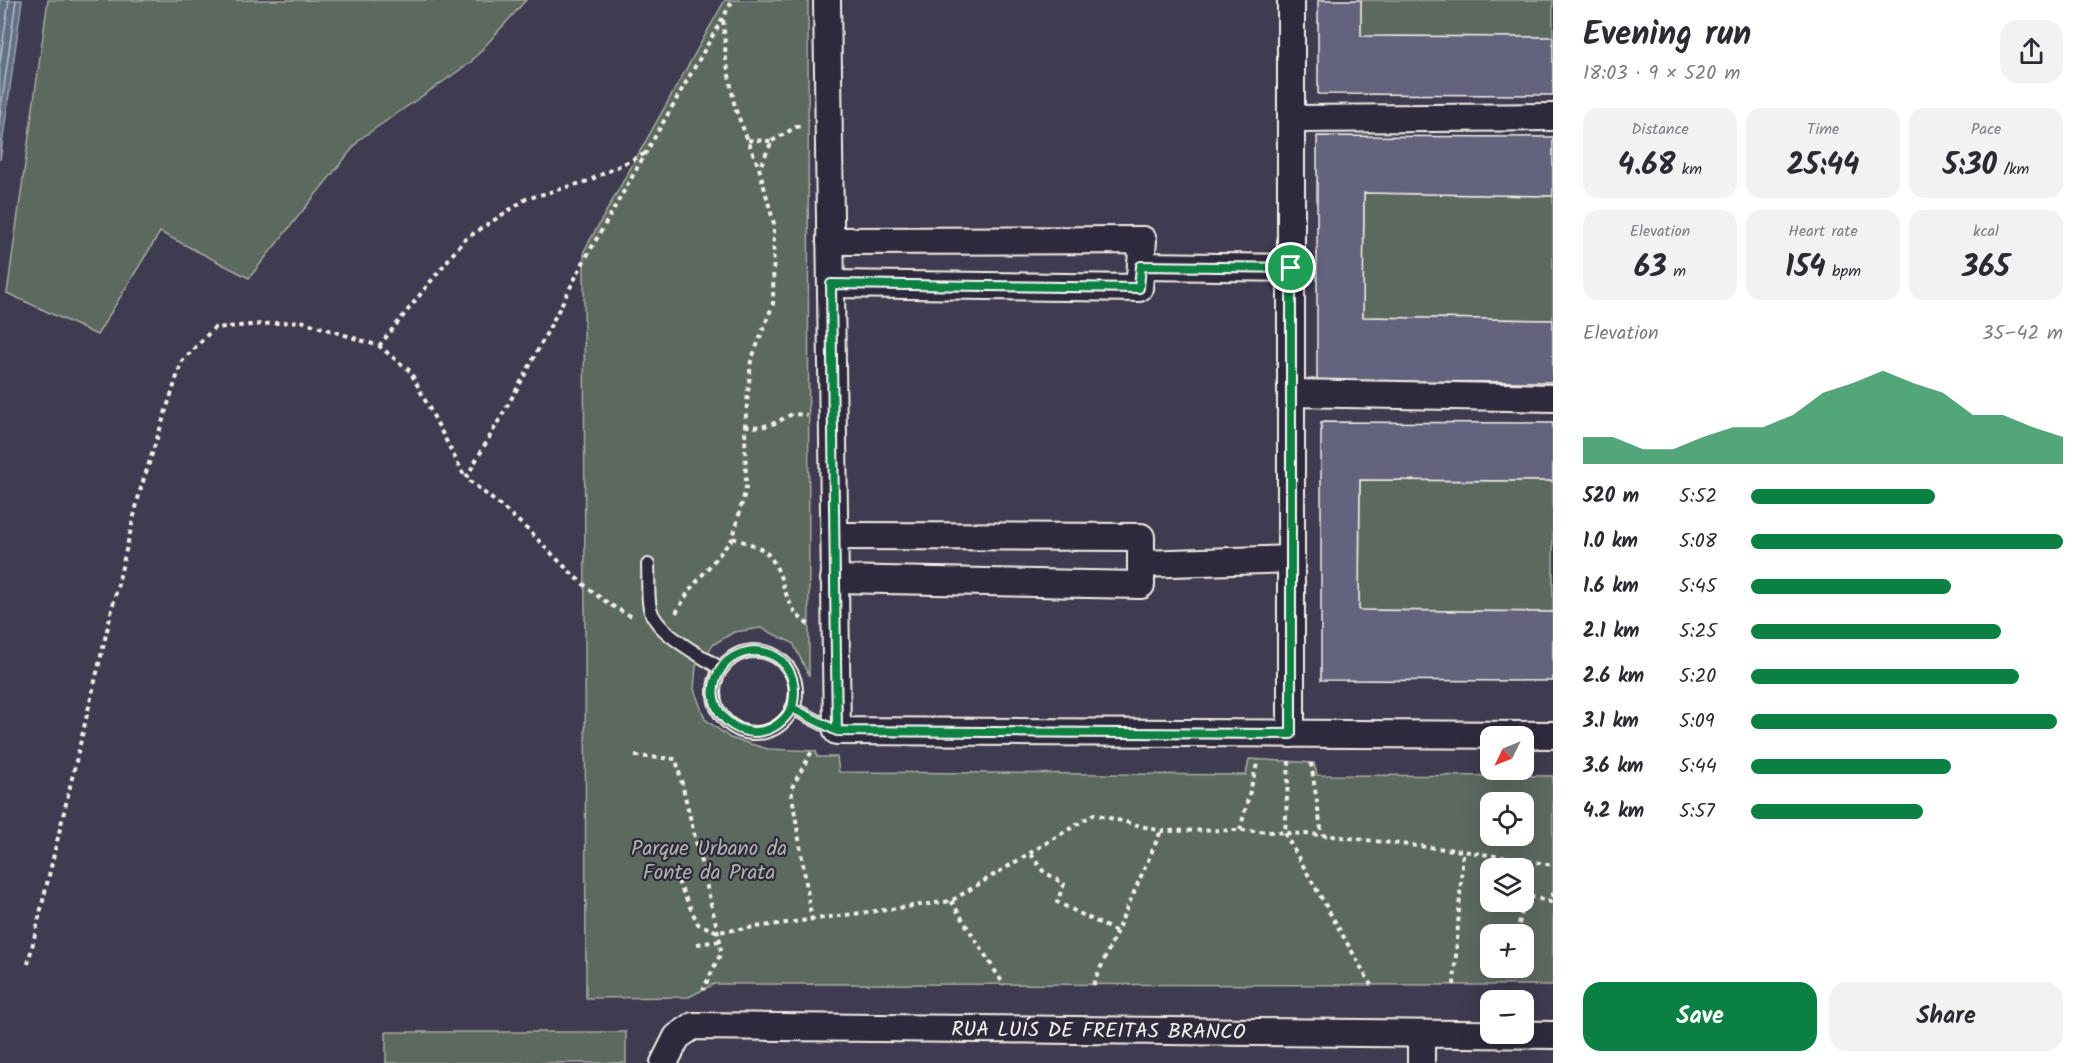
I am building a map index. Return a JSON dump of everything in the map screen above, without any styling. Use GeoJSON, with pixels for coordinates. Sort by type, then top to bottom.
{"type":"FeatureCollection","features":[{"type":"Feature","properties":{"kind":"street"},"geometry":{"type":"LineString","coordinates":[[827,0],[837,731],[1553,735]]}},
{"type":"Feature","properties":{"kind":"street"},"geometry":{"type":"LineString","coordinates":[[1291,0],[1291,734]]}},
{"type":"Feature","properties":{"kind":"street"},"geometry":{"type":"LineString","coordinates":[[1291,119],[1553,117]]}},
{"type":"Feature","properties":{"kind":"street"},"geometry":{"type":"LineString","coordinates":[[830,241],[1143,240],[1139,288],[831,284]]}},
{"type":"Feature","properties":{"kind":"street"},"geometry":{"type":"LineString","coordinates":[[1141,266],[1291,268]]}},
{"type":"Feature","properties":{"kind":"street"},"geometry":{"type":"LineString","coordinates":[[1291,393],[1553,398]]}},
{"type":"Feature","properties":{"kind":"street"},"geometry":{"type":"LineString","coordinates":[[834,536],[1141,537],[1141,585],[834,579]]}},
{"type":"Feature","properties":{"kind":"street"},"geometry":{"type":"LineString","coordinates":[[1141,564],[1291,559]]}},
{"type":"Feature","properties":{"kind":"street","name":"RUA LUÍS DE FREITAS BRANCO"},"geometry":{"type":"LineString","coordinates":[[664,1063],[676,1037],[693,1026],[1553,1035]]}},
{"type":"Feature","properties":{"kind":"street"},"geometry":{"type":"LineString","coordinates":[[1421,1034],[1421,1063]]}},
{"type":"Feature","properties":{"kind":"lane"},"geometry":{"type":"LineString","coordinates":[[648,565],[650,609],[657,623],[665,632],[721,669]]}},
{"type":"Feature","properties":{"kind":"lane"},"geometry":{"type":"LineString","coordinates":[[752,651],[766,652],[778,658],[788,668],[794,681],[795,694],[792,708],[786,719],[763,732],[749,733],[737,729],[726,721],[718,710],[714,698],[714,684],[721,669],[727,661],[739,654],[752,651]]}},
{"type":"Feature","properties":{"kind":"lane"},"geometry":{"type":"LineString","coordinates":[[792,708],[837,731]]}},
{"type":"Feature","properties":{"kind":"path"},"geometry":{"type":"LineString","coordinates":[[466,478],[526,373],[584,261],[733,0]]}},
{"type":"Feature","properties":{"kind":"path"},"geometry":{"type":"LineString","coordinates":[[28,964],[140,491],[182,361],[214,328],[301,321],[379,346],[410,371],[466,478],[527,530],[583,586],[618,610],[665,632],[689,591],[734,538],[746,488],[745,426],[751,361],[772,304],[774,224],[759,168],[735,108],[726,59],[723,17]]}},
{"type":"Feature","properties":{"kind":"path"},"geometry":{"type":"LineString","coordinates":[[748,140],[772,141],[796,127],[808,124]]}},
{"type":"Feature","properties":{"kind":"path"},"geometry":{"type":"LineString","coordinates":[[759,168],[772,141]]}},
{"type":"Feature","properties":{"kind":"path"},"geometry":{"type":"LineString","coordinates":[[379,346],[464,240],[526,199],[588,181],[645,154]]}},
{"type":"Feature","properties":{"kind":"path"},"geometry":{"type":"LineString","coordinates":[[745,426],[761,427],[776,423],[792,414],[808,415]]}},
{"type":"Feature","properties":{"kind":"path"},"geometry":{"type":"LineString","coordinates":[[734,538],[756,546],[771,558],[791,606],[800,619],[809,625]]}},
{"type":"Feature","properties":{"kind":"path"},"geometry":{"type":"LineString","coordinates":[[812,751],[791,789],[812,921]]}},
{"type":"Feature","properties":{"kind":"path"},"geometry":{"type":"LineString","coordinates":[[635,756],[676,759],[720,941],[721,953],[703,990]]}},
{"type":"Feature","properties":{"kind":"path"},"geometry":{"type":"LineString","coordinates":[[1239,830],[1258,760]]}},
{"type":"Feature","properties":{"kind":"path"},"geometry":{"type":"LineString","coordinates":[[1289,762],[1285,834],[1371,985]]}},
{"type":"Feature","properties":{"kind":"path"},"geometry":{"type":"LineString","coordinates":[[1311,763],[1322,835]]}},
{"type":"Feature","properties":{"kind":"path"},"geometry":{"type":"LineString","coordinates":[[674,873],[698,924],[718,932],[951,901],[1094,814],[1161,831],[1239,830],[1322,835],[1463,851],[1553,865]]}},
{"type":"Feature","properties":{"kind":"path"},"geometry":{"type":"LineString","coordinates":[[1093,985],[1161,831]]}},
{"type":"Feature","properties":{"kind":"path"},"geometry":{"type":"LineString","coordinates":[[1454,985],[1463,851]]}},
{"type":"Feature","properties":{"kind":"path"},"geometry":{"type":"LineString","coordinates":[[1031,854],[1043,871],[1064,884],[1057,902],[1117,932]]}},
{"type":"Feature","properties":{"kind":"path"},"geometry":{"type":"LineString","coordinates":[[1534,897],[1551,902],[1553,891]]}},
{"type":"Feature","properties":{"kind":"path"},"geometry":{"type":"LineString","coordinates":[[951,901],[1004,985]]}},
{"type":"Feature","properties":{"kind":"path"},"geometry":{"type":"LineString","coordinates":[[1519,924],[1522,912]]}},
{"type":"Feature","properties":{"kind":"path"},"geometry":{"type":"LineString","coordinates":[[697,944],[720,941]]}},
{"type":"Feature","properties":{"kind":"green space"},"geometry":{"type":"Polygon","coordinates":[[[48,0],[526,0],[470,63],[360,139],[249,278],[160,232],[97,335],[7,293],[48,0]]]}},
{"type":"Feature","properties":{"kind":"green space","name":"Parque Urbano da Fonte da Prata"},"geometry":{"type":"Polygon","coordinates":[[[725,0],[808,0],[809,676],[793,643],[761,628],[734,632],[714,644],[696,666],[694,689],[705,719],[730,738],[768,749],[816,751],[817,757],[837,757],[839,772],[1246,775],[1249,759],[1314,763],[1317,775],[1480,776],[1480,780],[1534,780],[1534,776],[1553,776],[1553,985],[714,984],[689,997],[586,998],[584,251],[725,0]]]}},
{"type":"Feature","properties":{"kind":"green space"},"geometry":{"type":"Polygon","coordinates":[[[1361,0],[1553,0],[1553,37],[1361,36],[1361,0]]]}},
{"type":"Feature","properties":{"kind":"green space"},"geometry":{"type":"Polygon","coordinates":[[[1364,193],[1553,196],[1553,320],[1363,317],[1364,193]]]}},
{"type":"Feature","properties":{"kind":"green space"},"geometry":{"type":"Polygon","coordinates":[[[1360,480],[1553,481],[1553,612],[1359,610],[1360,480]]]}},
{"type":"Feature","properties":{"kind":"green space"},"geometry":{"type":"Polygon","coordinates":[[[386,1032],[626,1032],[626,1063],[386,1063],[386,1032]]]}},
{"type":"Feature","properties":{"kind":"water"},"geometry":{"type":"Polygon","coordinates":[[[0,0],[22,0],[0,160],[0,0]]]}},
{"type":"Feature","properties":{"kind":"building"},"geometry":{"type":"Polygon","coordinates":[[[1318,0],[1361,0],[1361,36],[1553,37],[1553,95],[1318,94],[1318,0]]]}},
{"type":"Feature","properties":{"kind":"building"},"geometry":{"type":"Polygon","coordinates":[[[1317,136],[1553,137],[1553,196],[1364,193],[1363,317],[1553,320],[1553,382],[1317,381],[1317,136]]]}},
{"type":"Feature","properties":{"kind":"building"},"geometry":{"type":"Polygon","coordinates":[[[1321,422],[1553,423],[1553,481],[1360,480],[1359,610],[1553,612],[1553,681],[1321,680],[1321,422]]]}},
{"type":"Feature","properties":{"kind":"route"},"geometry":{"type":"LineString","coordinates":[[1291,268],[1141,266],[1139,288],[831,284],[837,731],[792,708],[795,694],[794,681],[788,668],[778,658],[766,652],[752,651],[739,654],[727,661],[719,672],[714,684],[714,698],[718,710],[726,721],[737,729],[749,733],[763,732],[786,719],[792,708],[837,731],[1291,734],[1291,268]]}}]}
